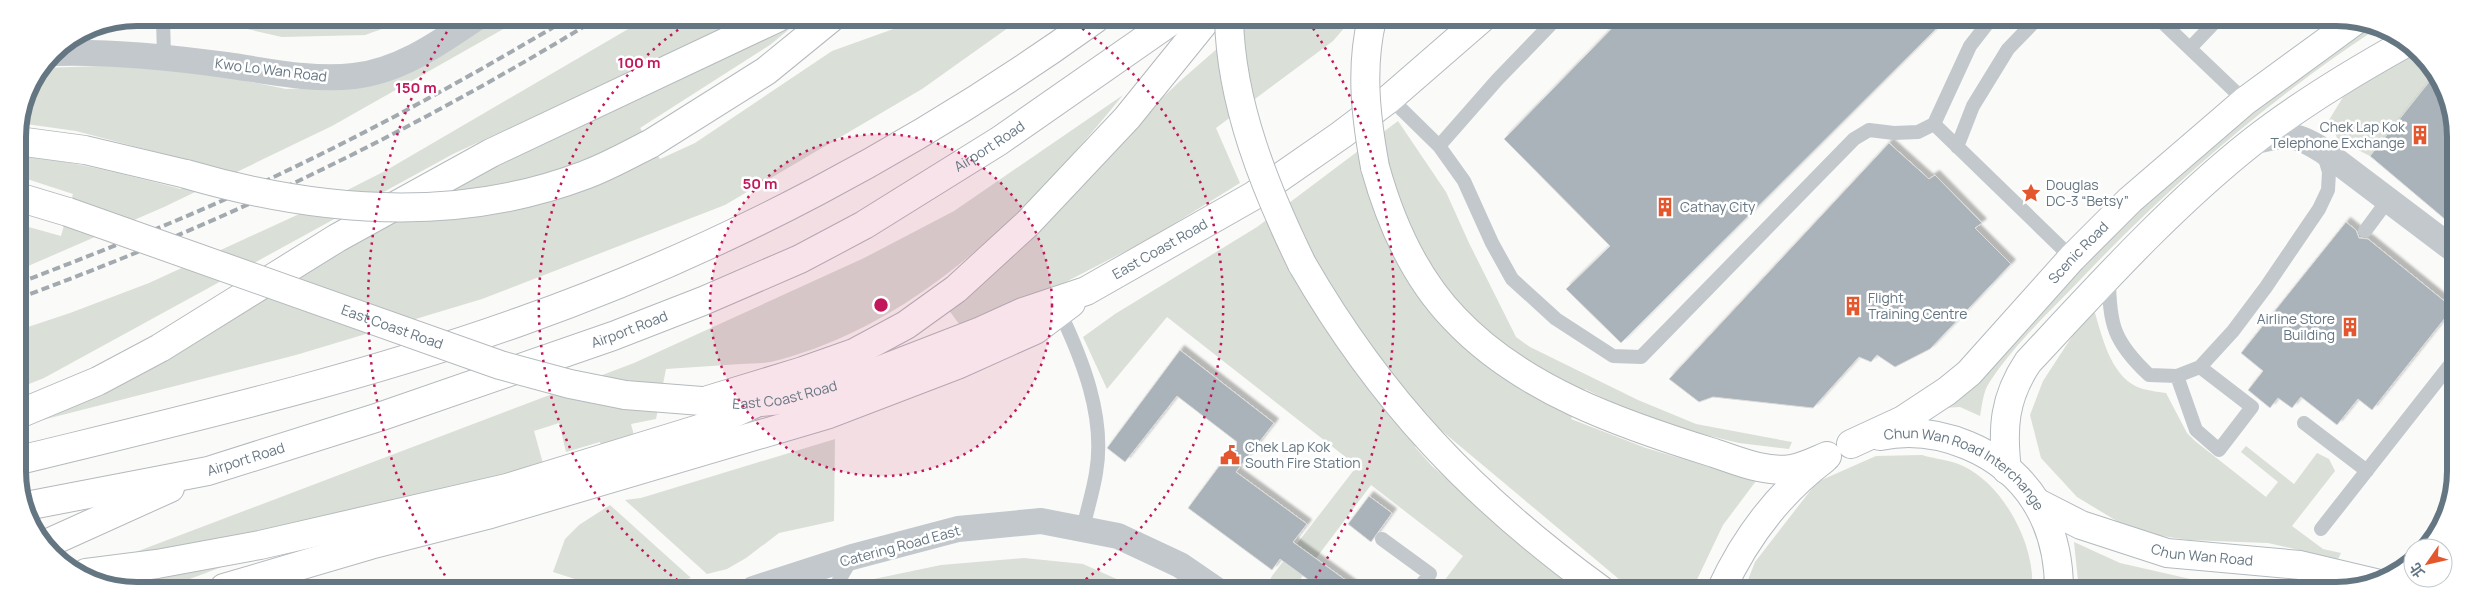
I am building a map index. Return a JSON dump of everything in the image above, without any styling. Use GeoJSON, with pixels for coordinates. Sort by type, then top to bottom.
{"type":"FeatureCollection","features":[{"type":"Feature","properties":{"kind":"main road"},"geometry":{"type":"LineString","coordinates":[[26,411],[98,381],[160,348],[337,238],[492,153],[760,26]]}},
{"type":"Feature","properties":{"kind":"main road"},"geometry":{"type":"LineString","coordinates":[[26,142],[85,150],[186,174],[218,184],[311,203],[367,208],[404,208],[472,203],[529,193],[585,175],[650,144],[766,70],[821,26]]}},
{"type":"Feature","properties":{"kind":"main road"},"geometry":{"type":"LineString","coordinates":[[26,459],[246,404],[389,365],[520,322],[617,283],[738,230],[874,160],[995,87],[1083,26]]}},
{"type":"Feature","properties":{"kind":"main road","name":"Airport Road"},"geometry":{"type":"LineString","coordinates":[[32,505],[208,471],[379,416],[613,336],[703,301],[800,259],[864,225],[999,141],[1164,26]]}},
{"type":"Feature","properties":{"kind":"main road"},"geometry":{"type":"LineString","coordinates":[[708,400],[803,372],[854,353],[906,325],[949,294],[1005,246],[1121,125],[1201,26]]}},
{"type":"Feature","properties":{"kind":"main road"},"geometry":{"type":"LineString","coordinates":[[1230,26],[1234,66],[1253,144],[1276,208],[1302,264],[1344,334],[1389,394],[1420,430],[1483,494],[1550,551],[1591,582]]}},
{"type":"Feature","properties":{"kind":"main road"},"geometry":{"type":"LineString","coordinates":[[1371,26],[1365,87],[1366,113],[1375,166],[1394,223],[1410,255],[1432,290],[1453,318],[1468,333],[1515,369],[1556,392],[1631,425],[1752,465],[1791,469],[1827,456]]}},
{"type":"Feature","properties":{"kind":"main road","name":"East Coast Road"},"geometry":{"type":"LineString","coordinates":[[26,199],[68,212],[500,365],[570,384],[626,395],[756,403],[789,398],[852,381],[1057,307],[1253,196],[1341,135],[1390,98],[1473,26]]}},
{"type":"Feature","properties":{"kind":"main road","name":"Scenic Road"},"geometry":{"type":"LineString","coordinates":[[1851,444],[1903,420],[1969,373],[2072,258],[2130,200],[2245,100],[2347,27]]}},
{"type":"Feature","properties":{"kind":"main road"},"geometry":{"type":"LineString","coordinates":[[2007,470],[2004,440],[2005,420],[2015,381],[2028,362],[2162,223],[2252,142],[2304,105],[2400,47]]}},
{"type":"Feature","properties":{"kind":"main road"},"geometry":{"type":"LineString","coordinates":[[244,582],[370,545],[487,516],[829,414],[965,361],[1035,330],[1057,307]]}},
{"type":"Feature","properties":{"kind":"main road"},"geometry":{"type":"LineString","coordinates":[[93,572],[195,558],[329,530],[507,488],[709,426],[756,403]]}},
{"type":"Feature","properties":{"kind":"main road","name":"Chun Wan Road Interchange"},"geometry":{"type":"LineString","coordinates":[[1725,582],[1748,540],[1778,499],[1801,476],[1827,456],[1851,444],[1908,432],[1934,435],[1958,441],[1976,449],[2007,470],[2036,502],[2054,546],[2058,582]]}},
{"type":"Feature","properties":{"kind":"main road"},"geometry":{"type":"LineString","coordinates":[[52,541],[208,471]]}},
{"type":"Feature","properties":{"kind":"main road","name":"Chun Wan Road"},"geometry":{"type":"LineString","coordinates":[[2036,502],[2081,525],[2167,553],[2300,565],[2360,579]]}},
{"type":"Feature","properties":{"kind":"street","name":"Kwo Lo Wan Road"},"geometry":{"type":"LineString","coordinates":[[66,53],[87,52],[164,57],[310,77],[355,76],[377,71],[420,54],[464,26]]}},
{"type":"Feature","properties":{"kind":"street"},"geometry":{"type":"LineString","coordinates":[[2304,105],[2301,113],[2313,144]]}},
{"type":"Feature","properties":{"kind":"street"},"geometry":{"type":"LineString","coordinates":[[2252,142],[2292,135],[2313,144],[2447,244]]}},
{"type":"Feature","properties":{"kind":"street","name":"Catering Road East"},"geometry":{"type":"LineString","coordinates":[[786,582],[852,557],[958,529],[1042,521],[1118,536],[1180,565],[1205,582]]}},
{"type":"Feature","properties":{"kind":"lane"},"geometry":{"type":"LineString","coordinates":[[163,26],[164,57]]}},
{"type":"Feature","properties":{"kind":"lane"},"geometry":{"type":"LineString","coordinates":[[1439,146],[1497,80],[1549,26]]}},
{"type":"Feature","properties":{"kind":"lane"},"geometry":{"type":"LineString","coordinates":[[1390,98],[1439,146],[1464,180],[1492,243],[1512,279],[1556,319],[1613,356],[1641,357],[1854,139],[1869,130],[1894,133],[1918,132],[1934,124],[1970,46],[1986,26]]}},
{"type":"Feature","properties":{"kind":"lane"},"geometry":{"type":"LineString","coordinates":[[1957,146],[1973,106],[2008,49],[2030,26]]}},
{"type":"Feature","properties":{"kind":"lane"},"geometry":{"type":"LineString","coordinates":[[2167,26],[2245,100]]}},
{"type":"Feature","properties":{"kind":"lane"},"geometry":{"type":"LineString","coordinates":[[2191,47],[2211,26]]}},
{"type":"Feature","properties":{"kind":"lane"},"geometry":{"type":"LineString","coordinates":[[1934,124],[2072,258]]}},
{"type":"Feature","properties":{"kind":"lane"},"geometry":{"type":"LineString","coordinates":[[2109,277],[2109,300],[2114,332],[2128,354],[2149,375],[2177,376],[2200,367],[2233,332],[2319,209],[2328,190],[2330,172],[2313,144]]}},
{"type":"Feature","properties":{"kind":"lane"},"geometry":{"type":"LineString","coordinates":[[2366,231],[2388,200]]}},
{"type":"Feature","properties":{"kind":"lane"},"geometry":{"type":"LineString","coordinates":[[1057,307],[1085,372],[1097,420],[1097,472],[1083,529]]}},
{"type":"Feature","properties":{"kind":"lane"},"geometry":{"type":"LineString","coordinates":[[2177,376],[2196,430],[2219,450],[2252,407],[2200,367]]}},
{"type":"Feature","properties":{"kind":"lane"},"geometry":{"type":"LineString","coordinates":[[2321,529],[2447,369]]}},
{"type":"Feature","properties":{"kind":"lane"},"geometry":{"type":"LineString","coordinates":[[2304,423],[2366,471]]}},
{"type":"Feature","properties":{"kind":"lane"},"geometry":{"type":"LineString","coordinates":[[1382,539],[1430,574],[1424,582]]}},
{"type":"Feature","properties":{"kind":"lane"},"geometry":{"type":"LineString","coordinates":[[838,582],[852,557]]}},
{"type":"Feature","properties":{"kind":"shaded area"},"geometry":{"type":"Polygon","coordinates":[[[234,26],[390,26],[365,35],[282,37],[234,26]]]}},
{"type":"Feature","properties":{"kind":"shaded area"},"geometry":{"type":"Polygon","coordinates":[[[463,26],[509,26],[332,126],[164,207],[26,267],[26,226],[61,236],[73,194],[26,179],[26,156],[80,165],[181,189],[190,161],[76,131],[27,124],[35,95],[51,68],[161,64],[286,89],[338,87],[463,26]]]}},
{"type":"Feature","properties":{"kind":"shaded area"},"geometry":{"type":"Polygon","coordinates":[[[633,26],[744,26],[730,34],[594,89],[453,154],[44,378],[26,385],[26,328],[149,283],[308,210],[385,171],[633,26]]]}},
{"type":"Feature","properties":{"kind":"shaded area"},"geometry":{"type":"Polygon","coordinates":[[[787,26],[793,26],[770,45],[640,128],[660,159],[695,143],[832,51],[902,26],[1011,26],[922,89],[725,205],[482,299],[296,355],[26,424],[26,422],[590,109],[787,26]]]}},
{"type":"Feature","properties":{"kind":"shaded area"},"geometry":{"type":"Polygon","coordinates":[[[1243,26],[1346,26],[1333,41],[1216,128],[1240,183],[1151,238],[1054,288],[962,328],[945,305],[1179,82],[1243,26]]]}},
{"type":"Feature","properties":{"kind":"shaded area"},"geometry":{"type":"Polygon","coordinates":[[[2361,29],[2371,32],[2296,85],[2220,146],[2113,246],[2043,318],[1998,369],[1987,387],[1980,416],[1960,407],[1942,408],[2173,174],[2361,29]]]}},
{"type":"Feature","properties":{"kind":"shaded area"},"geometry":{"type":"Polygon","coordinates":[[[2409,54],[2431,80],[2370,156],[2338,140],[2329,120],[2343,97],[2409,54]]]}},
{"type":"Feature","properties":{"kind":"shaded area"},"geometry":{"type":"Polygon","coordinates":[[[1123,95],[1088,137],[1011,219],[969,256],[925,290],[878,319],[828,343],[771,362],[666,369],[656,419],[631,424],[637,447],[604,456],[600,442],[566,452],[559,423],[534,431],[549,485],[240,560],[182,582],[123,581],[102,576],[88,570],[634,363],[864,258],[954,211],[1123,95]]]}},
{"type":"Feature","properties":{"kind":"shaded area"},"geometry":{"type":"Polygon","coordinates":[[[1398,121],[1446,192],[1516,337],[1530,347],[1638,400],[1696,424],[1792,442],[1789,449],[1739,443],[1652,422],[1585,389],[1571,419],[1646,448],[1756,481],[1723,525],[1696,582],[1622,582],[1436,426],[1415,447],[1432,466],[1568,582],[1443,582],[1463,556],[1371,485],[1298,582],[1269,582],[1357,466],[1167,317],[1107,389],[1083,337],[1115,314],[1257,227],[1398,121]]]}},
{"type":"Feature","properties":{"kind":"shaded area"},"geometry":{"type":"Polygon","coordinates":[[[2088,312],[2095,313],[2110,358],[2124,377],[2132,384],[2143,389],[2166,393],[2187,433],[2266,497],[2278,482],[2241,452],[2246,446],[2294,484],[2317,453],[2329,459],[2335,471],[2292,526],[2323,549],[2341,553],[2338,559],[2268,543],[2189,540],[2135,532],[2077,497],[2041,458],[2030,415],[2043,381],[2088,312]]]}},
{"type":"Feature","properties":{"kind":"shaded area"},"geometry":{"type":"Polygon","coordinates":[[[835,439],[834,521],[779,533],[746,558],[727,569],[707,574],[625,500],[641,498],[835,439]]]}},
{"type":"Feature","properties":{"kind":"shaded area"},"geometry":{"type":"Polygon","coordinates":[[[1922,455],[1953,462],[1978,475],[1992,487],[2004,502],[2023,536],[2029,555],[2032,582],[1747,582],[1755,562],[1817,482],[1876,456],[1922,455]]]}},
{"type":"Feature","properties":{"kind":"shaded area"},"geometry":{"type":"Polygon","coordinates":[[[610,505],[691,578],[672,582],[584,582],[553,572],[565,539],[579,525],[610,505]]]}},
{"type":"Feature","properties":{"kind":"shaded area"},"geometry":{"type":"Polygon","coordinates":[[[2074,542],[2120,563],[2210,582],[2078,582],[2074,542]]]}},
{"type":"Feature","properties":{"kind":"shaded area"},"geometry":{"type":"Polygon","coordinates":[[[1024,558],[1083,564],[1123,582],[870,582],[874,579],[941,565],[1024,558]]]}},
{"type":"Feature","properties":{"kind":"building","name":"Cathay City"},"geometry":{"type":"Polygon","coordinates":[[[1614,26],[1939,26],[1621,343],[1566,289],[1610,246],[1504,139],[1614,26]]]}},
{"type":"Feature","properties":{"kind":"building","name":"Chek Lap Kok Telephone Exchange"},"geometry":{"type":"Polygon","coordinates":[[[2431,80],[2443,109],[2446,123],[2447,221],[2370,156],[2431,80]]]}},
{"type":"Feature","properties":{"kind":"building","name":"Flight Training Centre"},"geometry":{"type":"Polygon","coordinates":[[[1889,143],[1929,179],[1935,175],[1982,223],[1975,228],[2011,264],[1930,349],[1895,367],[1877,355],[1871,362],[1859,357],[1813,408],[1713,397],[1699,402],[1669,379],[1889,143]]]}},
{"type":"Feature","properties":{"kind":"building","name":"Airline Store Building"},"geometry":{"type":"Polygon","coordinates":[[[2346,222],[2356,230],[2359,238],[2368,239],[2447,303],[2447,316],[2372,410],[2358,399],[2337,425],[2301,397],[2292,408],[2278,398],[2270,408],[2248,390],[2263,371],[2241,353],[2346,222]]]}},
{"type":"Feature","properties":{"kind":"building"},"geometry":{"type":"Polygon","coordinates":[[[1180,350],[1274,423],[1236,472],[1307,524],[1293,542],[1348,582],[1311,582],[1280,559],[1272,570],[1188,508],[1237,442],[1177,396],[1125,462],[1107,448],[1180,350]]]}},
{"type":"Feature","properties":{"kind":"building"},"geometry":{"type":"Polygon","coordinates":[[[1369,496],[1392,513],[1371,542],[1348,524],[1369,496]]]}},
{"type":"Feature","properties":{"kind":"railway"},"geometry":{"type":"LineString","coordinates":[[26,280],[183,218],[280,174],[354,138],[555,26]]}},
{"type":"Feature","properties":{"kind":"railway"},"geometry":{"type":"LineString","coordinates":[[26,295],[170,239],[316,173],[458,99],[585,26]]}},
{"type":"Feature","properties":{"kind":"place","name":"Chek Lap Kok Telephone Exchange"},"geometry":{"type":"Point","coordinates":[2420,135]}},
{"type":"Feature","properties":{"kind":"place","name":"Douglas DC-3 “Betsy”"},"geometry":{"type":"Point","coordinates":[2031,193]}},
{"type":"Feature","properties":{"kind":"place","name":"Cathay City"},"geometry":{"type":"Point","coordinates":[1665,207]}},
{"type":"Feature","properties":{"kind":"place","name":"Flight Training Centre"},"geometry":{"type":"Point","coordinates":[1853,306]}},
{"type":"Feature","properties":{"kind":"place","name":"Airline Store Building"},"geometry":{"type":"Point","coordinates":[2350,327]}},
{"type":"Feature","properties":{"kind":"place","name":"Chek Lap Kok South Fire Station"},"geometry":{"type":"Point","coordinates":[1230,455]}}]}
